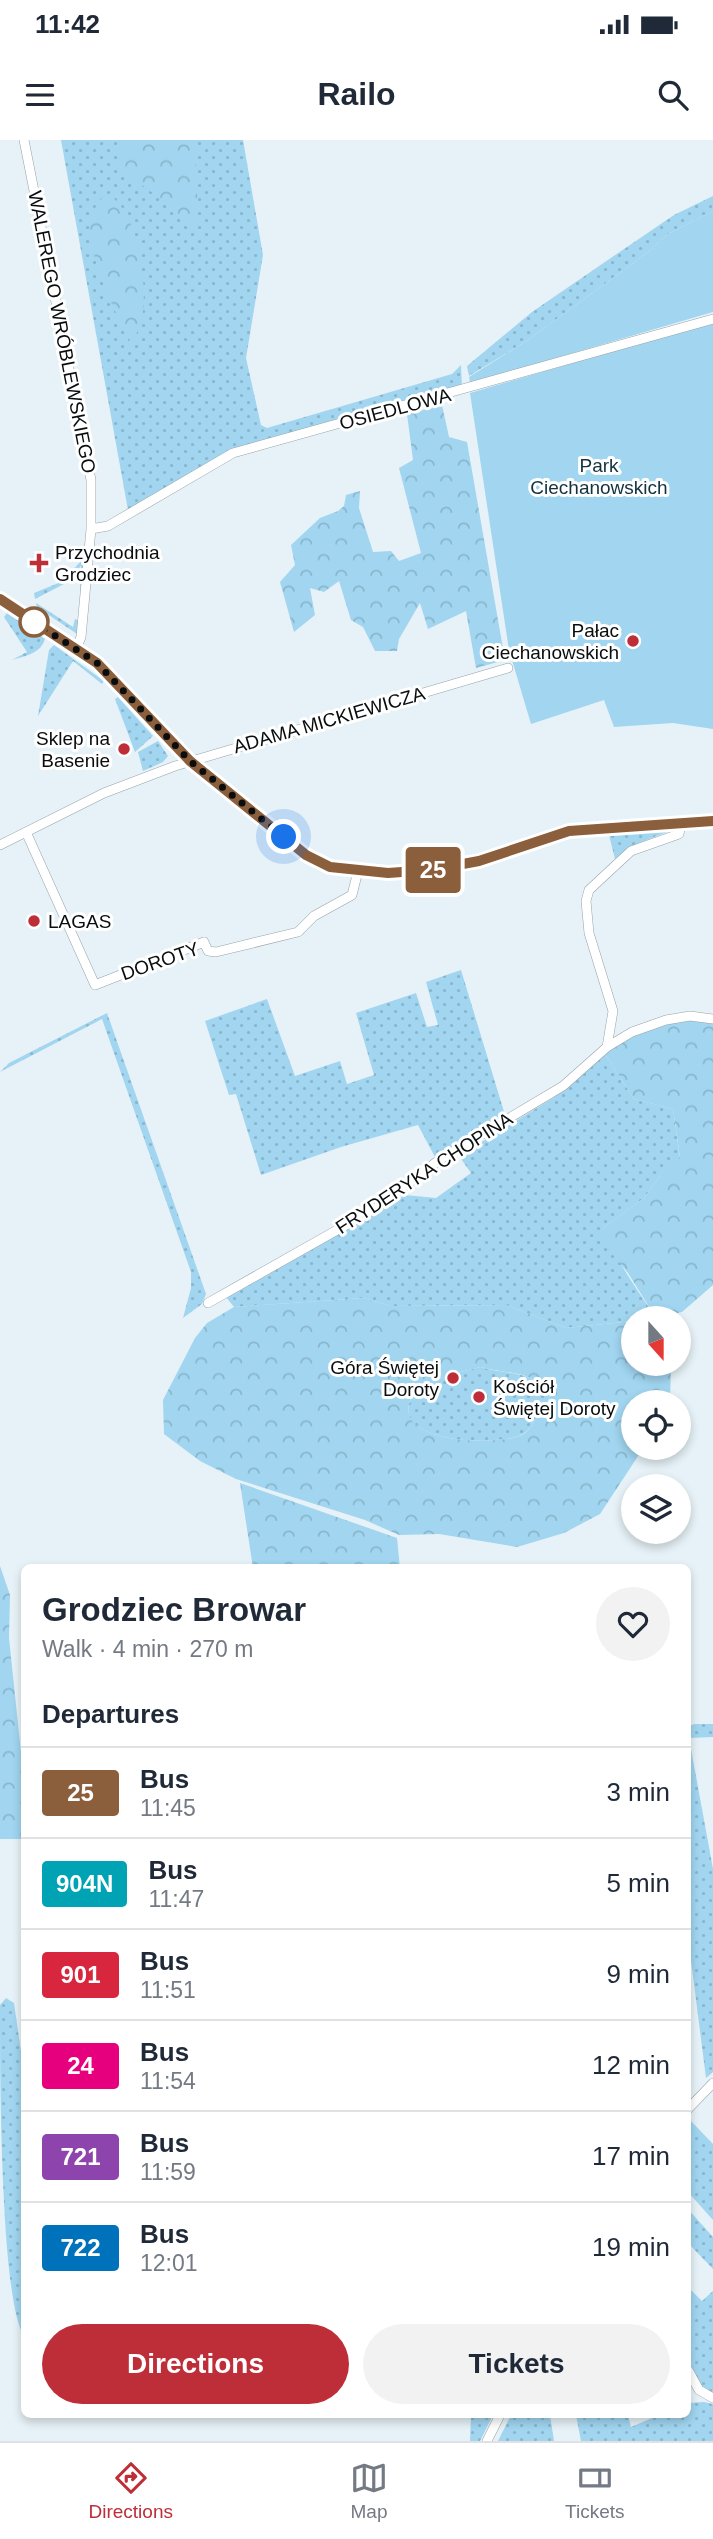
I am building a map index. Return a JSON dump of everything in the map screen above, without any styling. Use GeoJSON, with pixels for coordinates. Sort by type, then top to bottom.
{"type":"FeatureCollection","features":[{"type":"Feature","properties":{"kind":"street","name":"WALEREGO WRÓBLEWSKIEGO"},"geometry":{"type":"LineString","coordinates":[[24,140],[91,480],[90,529],[81,637],[76,649]]}},
{"type":"Feature","properties":{"kind":"street","name":"OSIEDLOWA"},"geometry":{"type":"LineString","coordinates":[[90,529],[108,526],[233,453],[713,319]]}},
{"type":"Feature","properties":{"kind":"street"},"geometry":{"type":"LineString","coordinates":[[0,599],[97,663],[190,761],[306,855],[330,867],[393,873],[448,867],[479,861],[569,831],[713,821]]}},
{"type":"Feature","properties":{"kind":"street","name":"ADAMA MICKIEWICZA"},"geometry":{"type":"LineString","coordinates":[[0,845],[104,793],[190,761],[508,668]]}},
{"type":"Feature","properties":{"kind":"street"},"geometry":{"type":"LineString","coordinates":[[607,1047],[613,1011],[589,933],[586,901],[589,890],[631,851],[679,834],[681,824]]}},
{"type":"Feature","properties":{"kind":"street","name":"DOROTY"},"geometry":{"type":"LineString","coordinates":[[26,832],[95,985],[204,942],[208,951],[216,952],[298,932],[314,916],[352,895],[358,871]]}},
{"type":"Feature","properties":{"kind":"street","name":"FRYDERYKA CHOPINA"},"geometry":{"type":"LineString","coordinates":[[208,1303],[376,1208],[439,1160],[563,1086],[607,1047],[632,1032],[666,1020],[690,1016],[713,1019]]}},
{"type":"Feature","properties":{"kind":"street"},"geometry":{"type":"LineString","coordinates":[[691,2106],[713,2083]]}},
{"type":"Feature","properties":{"kind":"street"},"geometry":{"type":"LineString","coordinates":[[691,2375],[699,2390],[713,2398]]}},
{"type":"Feature","properties":{"kind":"street"},"geometry":{"type":"LineString","coordinates":[[487,2441],[498,2418]]}},
{"type":"Feature","properties":{"kind":"green space"},"geometry":{"type":"Polygon","coordinates":[[[61,140],[243,140],[263,255],[246,358],[261,425],[267,428],[452,374],[461,365],[462,388],[232,450],[128,510],[61,140]]]}},
{"type":"Feature","properties":{"kind":"green space"},"geometry":{"type":"Polygon","coordinates":[[[124,140],[191,140],[195,147],[196,222],[185,226],[174,208],[115,166],[124,140]]]}},
{"type":"Feature","properties":{"kind":"green space"},"geometry":{"type":"Polygon","coordinates":[[[105,193],[117,201],[126,214],[133,230],[142,268],[144,304],[132,344],[110,300],[92,246],[91,217],[105,193]]]}},
{"type":"Feature","properties":{"kind":"green space"},"geometry":{"type":"Polygon","coordinates":[[[713,196],[713,211],[668,234],[647,253],[528,340],[469,376],[467,366],[532,312],[674,215],[713,196]]]}},
{"type":"Feature","properties":{"kind":"green space"},"geometry":{"type":"Polygon","coordinates":[[[713,211],[713,312],[470,383],[469,377],[528,340],[647,253],[668,234],[713,211]]]}},
{"type":"Feature","properties":{"kind":"green space","name":"Park Ciechanowskich"},"geometry":{"type":"Polygon","coordinates":[[[713,322],[713,729],[673,723],[614,727],[604,700],[531,724],[509,650],[470,393],[713,322]]]}},
{"type":"Feature","properties":{"kind":"green space"},"geometry":{"type":"Polygon","coordinates":[[[442,405],[449,437],[467,442],[505,660],[476,668],[466,611],[428,629],[420,603],[399,639],[397,651],[375,651],[363,627],[351,620],[339,581],[324,592],[310,588],[315,615],[294,632],[280,582],[295,565],[291,545],[320,518],[344,506],[346,495],[360,491],[359,508],[373,552],[391,551],[399,561],[421,553],[399,468],[413,460],[407,414],[442,405]]]}},
{"type":"Feature","properties":{"kind":"green space"},"geometry":{"type":"Polygon","coordinates":[[[84,558],[80,603],[81,566],[64,584],[35,599],[34,593],[61,582],[84,558]]]}},
{"type":"Feature","properties":{"kind":"green space"},"geometry":{"type":"Polygon","coordinates":[[[36,603],[73,627],[75,619],[79,621],[77,634],[37,607],[36,603]]]}},
{"type":"Feature","properties":{"kind":"green space"},"geometry":{"type":"Polygon","coordinates":[[[7,613],[45,639],[40,648],[12,660],[27,652],[4,617],[7,613]]]}},
{"type":"Feature","properties":{"kind":"green space"},"geometry":{"type":"Polygon","coordinates":[[[54,645],[104,681],[102,684],[73,661],[38,716],[49,650],[54,645]]]}},
{"type":"Feature","properties":{"kind":"green space"},"geometry":{"type":"Polygon","coordinates":[[[118,697],[153,736],[135,752],[115,699],[118,697]]]}},
{"type":"Feature","properties":{"kind":"green space"},"geometry":{"type":"Polygon","coordinates":[[[158,741],[168,756],[163,762],[143,771],[138,752],[158,741]]]}},
{"type":"Feature","properties":{"kind":"green space"},"geometry":{"type":"Polygon","coordinates":[[[672,830],[631,846],[615,859],[609,835],[672,830]]]}},
{"type":"Feature","properties":{"kind":"green space"},"geometry":{"type":"Polygon","coordinates":[[[461,970],[505,1115],[435,1157],[418,1125],[341,1147],[261,1175],[236,1094],[229,1095],[205,1021],[267,999],[295,1076],[340,1061],[347,1084],[374,1075],[356,1013],[416,993],[427,1027],[438,1025],[426,982],[461,970]]]}},
{"type":"Feature","properties":{"kind":"green space"},"geometry":{"type":"Polygon","coordinates":[[[107,1013],[206,1294],[202,1304],[183,1318],[191,1288],[191,1272],[102,1019],[0,1072],[9,1063],[107,1013]]]}},
{"type":"Feature","properties":{"kind":"green space"},"geometry":{"type":"Polygon","coordinates":[[[672,1020],[713,1021],[713,1285],[689,1306],[649,1306],[628,1273],[606,1246],[602,1229],[644,1198],[660,1176],[680,1157],[673,1109],[634,1099],[605,1054],[620,1042],[672,1020]]]}},
{"type":"Feature","properties":{"kind":"green space"},"geometry":{"type":"Polygon","coordinates":[[[605,1054],[634,1099],[673,1109],[680,1158],[660,1176],[644,1198],[602,1229],[648,1306],[621,1306],[621,1322],[566,1328],[506,1305],[391,1306],[364,1298],[234,1307],[226,1297],[405,1195],[436,1198],[471,1173],[459,1156],[553,1098],[605,1054]]]}},
{"type":"Feature","properties":{"kind":"green space"},"geometry":{"type":"Polygon","coordinates":[[[364,1298],[391,1306],[506,1305],[566,1328],[621,1322],[621,1376],[671,1376],[670,1390],[621,1390],[621,1460],[635,1460],[626,1474],[621,1474],[621,1482],[600,1514],[564,1533],[517,1547],[439,1534],[399,1535],[365,1520],[236,1479],[200,1461],[164,1434],[163,1400],[195,1338],[207,1323],[234,1307],[364,1298]],[[481,1367],[441,1378],[414,1394],[410,1401],[409,1414],[414,1424],[439,1436],[485,1441],[519,1436],[529,1429],[547,1404],[550,1392],[526,1376],[481,1367]]]}},
{"type":"Feature","properties":{"kind":"green space"},"geometry":{"type":"Polygon","coordinates":[[[481,1367],[526,1376],[550,1392],[549,1399],[527,1431],[512,1438],[471,1441],[439,1436],[414,1424],[409,1414],[410,1401],[414,1394],[441,1378],[481,1367]]]}},
{"type":"Feature","properties":{"kind":"green space"},"geometry":{"type":"Polygon","coordinates":[[[240,1483],[397,1538],[400,1564],[252,1564],[240,1483]]]}},
{"type":"Feature","properties":{"kind":"green space"},"geometry":{"type":"Polygon","coordinates":[[[0,1566],[10,1595],[9,1638],[21,1752],[21,1839],[0,1839],[0,1566]]]}},
{"type":"Feature","properties":{"kind":"green space"},"geometry":{"type":"Polygon","coordinates":[[[713,1724],[713,1737],[691,1738],[691,1725],[713,1724]]]}},
{"type":"Feature","properties":{"kind":"green space"},"geometry":{"type":"Polygon","coordinates":[[[691,1749],[713,1869],[713,2072],[706,2078],[691,1960],[691,1749]]]}},
{"type":"Feature","properties":{"kind":"green space"},"geometry":{"type":"Polygon","coordinates":[[[6,1998],[14,2003],[21,2051],[21,2328],[10,2277],[6,2231],[0,2005],[6,1998]]]}},
{"type":"Feature","properties":{"kind":"green space"},"geometry":{"type":"Polygon","coordinates":[[[691,2121],[713,2144],[713,2220],[691,2195],[691,2121]]]}},
{"type":"Feature","properties":{"kind":"green space"},"geometry":{"type":"Polygon","coordinates":[[[691,2212],[713,2237],[713,2269],[691,2246],[691,2212]]]}},
{"type":"Feature","properties":{"kind":"green space"},"geometry":{"type":"Polygon","coordinates":[[[691,2290],[702,2301],[713,2291],[713,2397],[691,2366],[691,2290]]]}},
{"type":"Feature","properties":{"kind":"green space"},"geometry":{"type":"Polygon","coordinates":[[[691,2403],[713,2404],[713,2441],[581,2441],[577,2418],[629,2418],[631,2427],[652,2418],[691,2418],[691,2403]]]}},
{"type":"Feature","properties":{"kind":"green space"},"geometry":{"type":"Polygon","coordinates":[[[471,2418],[492,2418],[480,2441],[470,2441],[471,2418]]]}},
{"type":"Feature","properties":{"kind":"green space"},"geometry":{"type":"Polygon","coordinates":[[[510,2418],[550,2418],[554,2441],[498,2441],[510,2418]]]}},
{"type":"Feature","properties":{"kind":"bus line","name":"25"},"geometry":{"type":"LineString","coordinates":[[0,599],[97,663],[190,761],[306,855],[330,867],[388,873],[430,870],[479,861],[569,831],[713,821]]}},
{"type":"Feature","properties":{"kind":"place","name":"Przychodnia Grodziec"},"geometry":{"type":"Point","coordinates":[39,563]}},
{"type":"Feature","properties":{"kind":"place","name":"Pałac Ciechanowskich"},"geometry":{"type":"Point","coordinates":[633,641]}},
{"type":"Feature","properties":{"kind":"place","name":"Sklep na Basenie"},"geometry":{"type":"Point","coordinates":[124,749]}},
{"type":"Feature","properties":{"kind":"place","name":"LAGAS"},"geometry":{"type":"Point","coordinates":[34,921]}},
{"type":"Feature","properties":{"kind":"place","name":"Góra Świętej Doroty"},"geometry":{"type":"Point","coordinates":[453,1378]}},
{"type":"Feature","properties":{"kind":"place","name":"Kościół Świętej Doroty"},"geometry":{"type":"Point","coordinates":[479,1397]}},
{"type":"Feature","properties":{"kind":"route"},"geometry":{"type":"LineString","coordinates":[[34,622],[97,663],[190,761],[284,837]]}}]}
